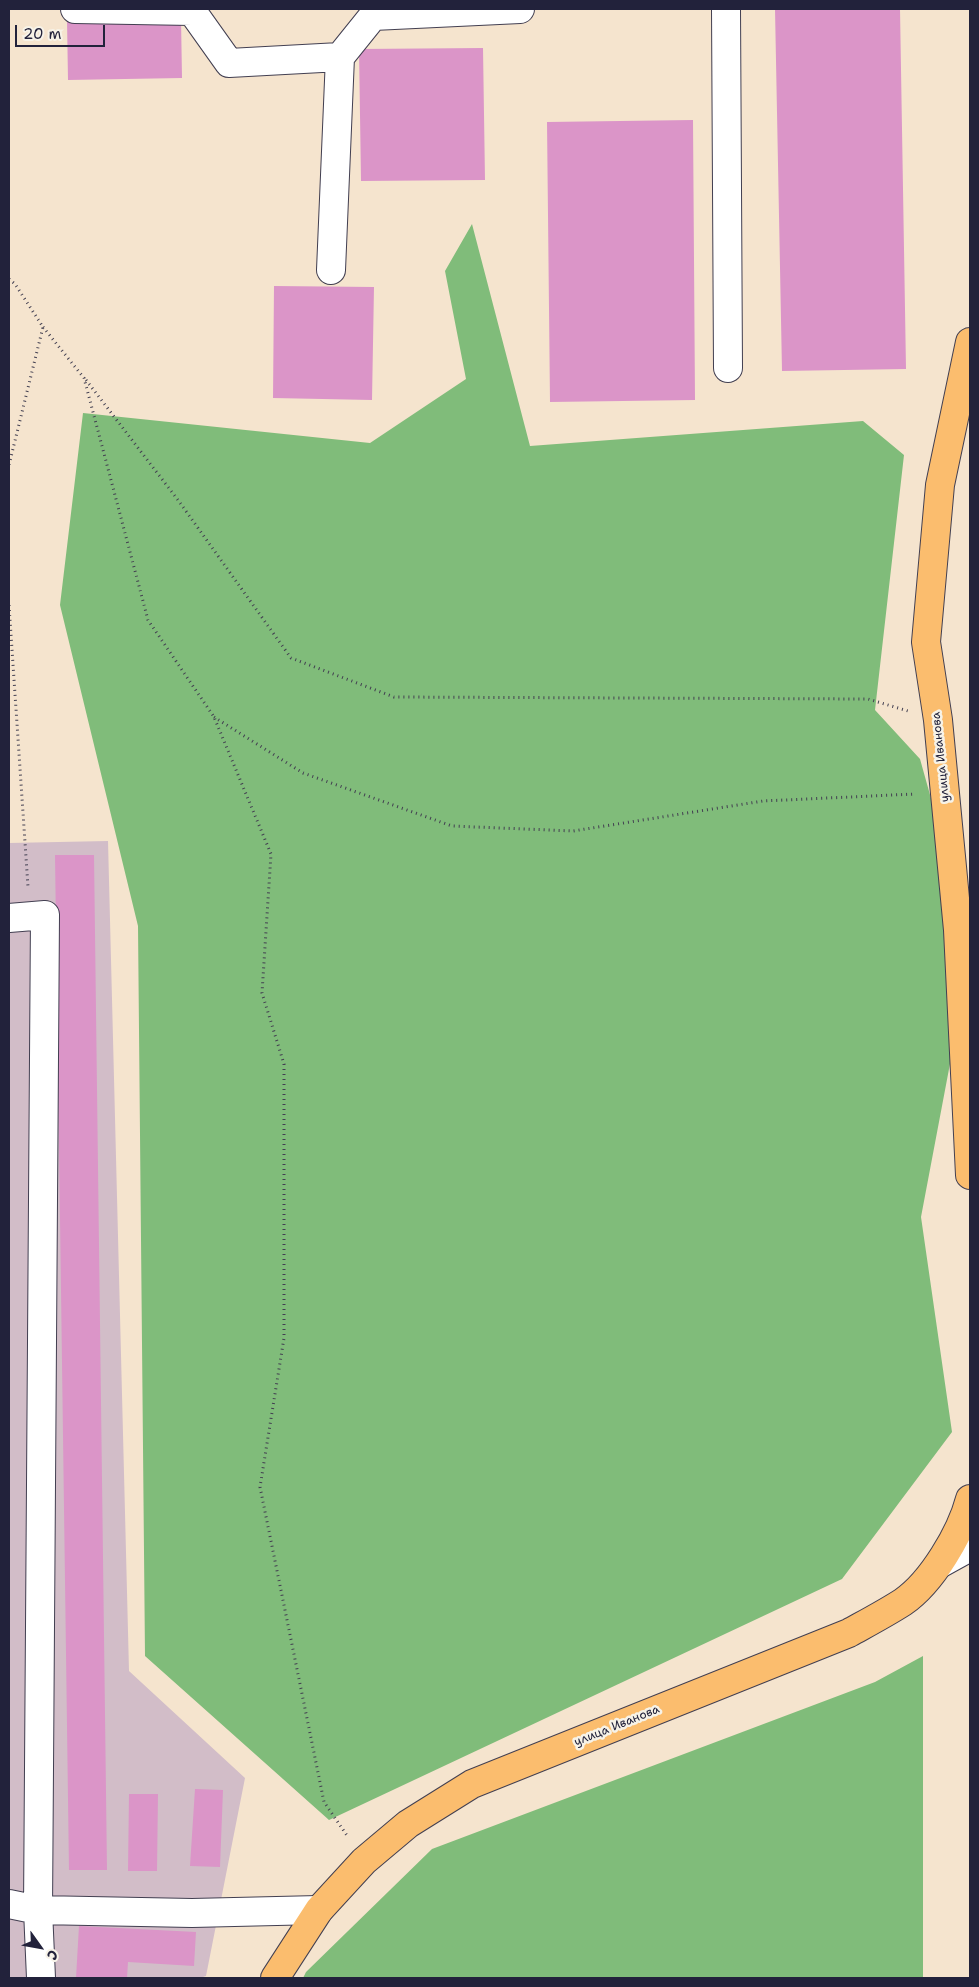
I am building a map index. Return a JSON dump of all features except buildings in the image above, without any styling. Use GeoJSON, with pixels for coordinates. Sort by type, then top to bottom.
{"type":"FeatureCollection","features":[{"type":"Feature","properties":{"kind":"main road","name":"улица Иванова"},"geometry":{"type":"LineString","coordinates":[[970,342],[940,485],[926,642],[938,720],[958,930],[970,1175]]}},
{"type":"Feature","properties":{"kind":"main road","name":"улица Иванова"},"geometry":{"type":"LineString","coordinates":[[275,1978],[319,1910],[364,1861],[408,1824],[472,1784],[849,1633],[905,1601],[941,1563],[967,1510],[970,1499]]}},
{"type":"Feature","properties":{"kind":"street"},"geometry":{"type":"LineString","coordinates":[[75,9],[192,11],[229,63],[340,56]]}},
{"type":"Feature","properties":{"kind":"street"},"geometry":{"type":"LineString","coordinates":[[332,270],[340,56],[374,13],[520,9]]}},
{"type":"Feature","properties":{"kind":"street"},"geometry":{"type":"LineString","coordinates":[[726,9],[728,368]]}},
{"type":"Feature","properties":{"kind":"street"},"geometry":{"type":"LineString","coordinates":[[19,917],[45,915],[38,1910],[42,1978]]}},
{"type":"Feature","properties":{"kind":"street"},"geometry":{"type":"LineString","coordinates":[[941,1563],[970,1547]]}},
{"type":"Feature","properties":{"kind":"street"},"geometry":{"type":"LineString","coordinates":[[9,1904],[38,1910],[192,1913],[319,1910]]}},
{"type":"Feature","properties":{"kind":"path"},"geometry":{"type":"LineString","coordinates":[[9,279],[15,284],[43,327],[178,500],[290,658],[394,697],[868,699],[938,720]]}},
{"type":"Feature","properties":{"kind":"path"},"geometry":{"type":"LineString","coordinates":[[9,465],[43,327]]}},
{"type":"Feature","properties":{"kind":"path"},"geometry":{"type":"LineString","coordinates":[[84,378],[148,620],[214,717],[271,854],[262,994],[284,1064],[284,1338],[260,1487],[324,1802],[364,1861]]}},
{"type":"Feature","properties":{"kind":"path"},"geometry":{"type":"LineString","coordinates":[[9,605],[28,864],[19,917]]}},
{"type":"Feature","properties":{"kind":"path"},"geometry":{"type":"LineString","coordinates":[[214,717],[303,773],[452,826],[573,831],[763,802],[944,793]]}},
{"type":"Feature","properties":{"kind":"shaded area"},"geometry":{"type":"Polygon","coordinates":[[[108,841],[129,1671],[245,1778],[206,1976],[200,1978],[9,1978],[9,843],[108,841]]]}},
{"type":"Feature","properties":{"kind":"green space"},"geometry":{"type":"Polygon","coordinates":[[[472,224],[530,446],[863,421],[904,455],[875,710],[920,759],[970,938],[970,958],[921,1217],[952,1432],[842,1579],[329,1820],[145,1656],[138,926],[60,605],[83,413],[370,443],[466,379],[445,271],[472,224]]]}},
{"type":"Feature","properties":{"kind":"green space"},"geometry":{"type":"Polygon","coordinates":[[[923,1656],[923,1978],[303,1978],[306,1972],[432,1849],[875,1682],[923,1656]]]}}]}
